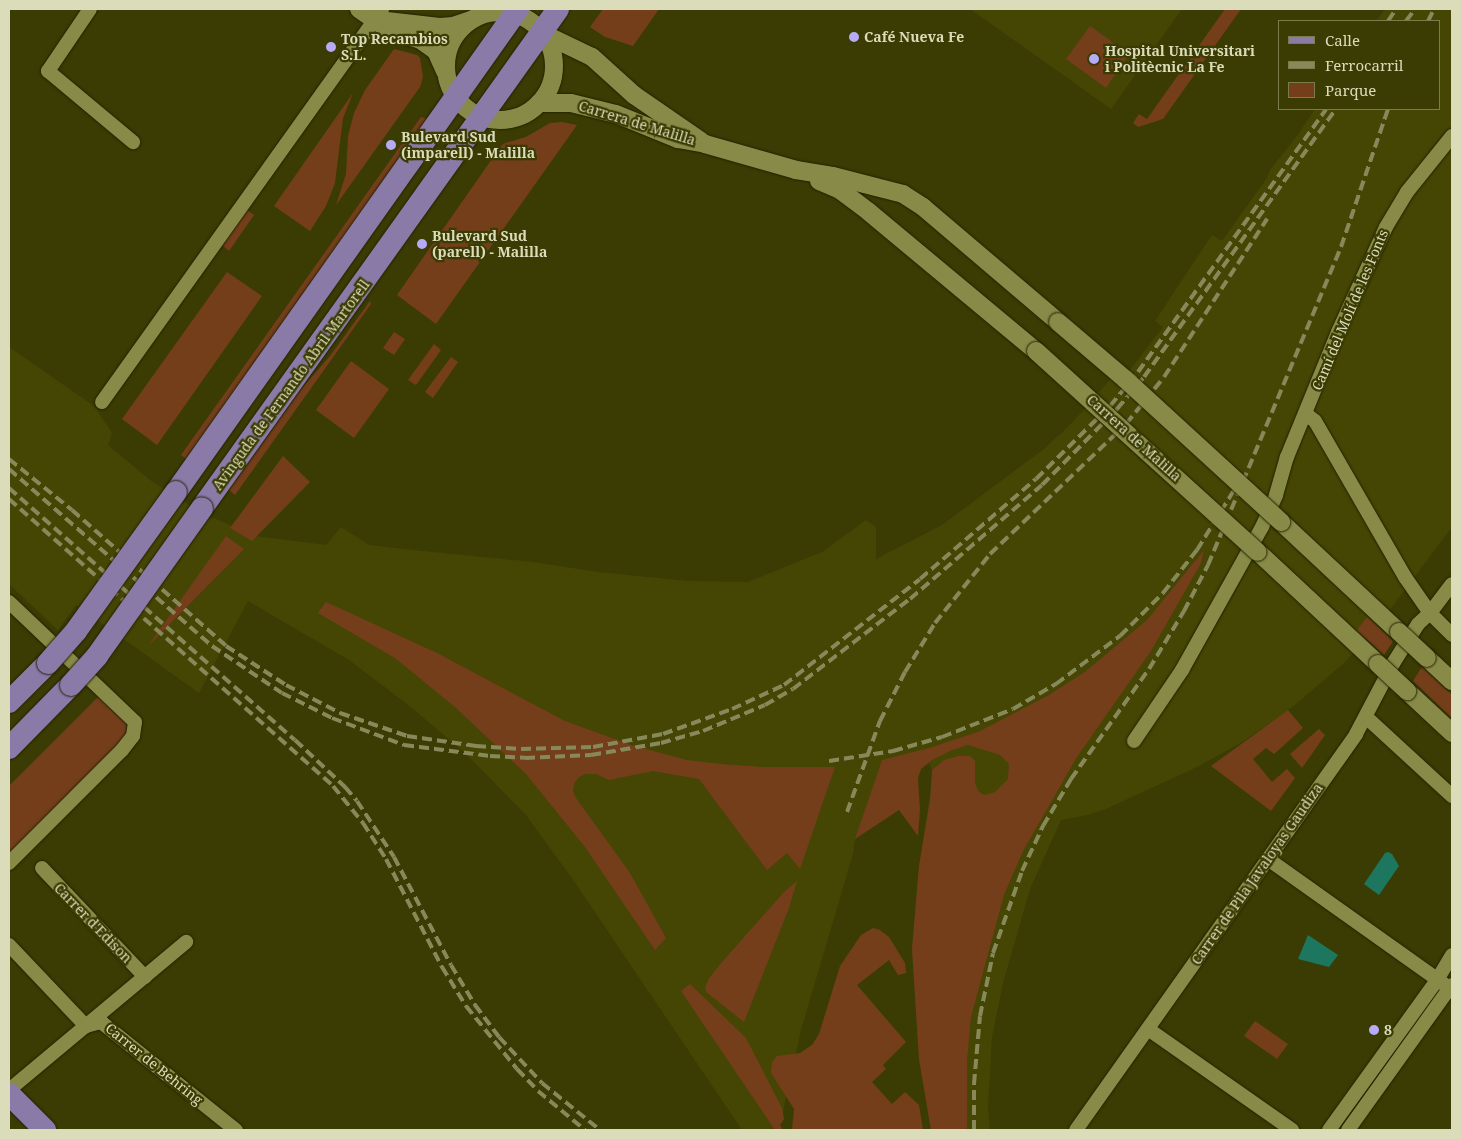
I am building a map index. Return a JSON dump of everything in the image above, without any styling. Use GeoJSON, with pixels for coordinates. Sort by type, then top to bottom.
{"type":"FeatureCollection","features":[{"type":"Feature","properties":{"kind":"main road","name":"Avinguda de Fernando Abril Martorell"},"geometry":{"type":"LineString","coordinates":[[9,748],[97,656],[483,118],[558,9]]}},
{"type":"Feature","properties":{"kind":"main road"},"geometry":{"type":"LineString","coordinates":[[9,702],[48,663],[76,631],[517,11]]}},
{"type":"Feature","properties":{"kind":"main road"},"geometry":{"type":"LineString","coordinates":[[9,1094],[45,1130]]}},
{"type":"Feature","properties":{"kind":"street"},"geometry":{"type":"LineString","coordinates":[[90,9],[48,71],[133,142]]}},
{"type":"Feature","properties":{"kind":"street"},"geometry":{"type":"LineString","coordinates":[[360,9],[440,27],[453,26],[491,12],[517,11]]}},
{"type":"Feature","properties":{"kind":"street","name":"Carrera de Malilla"},"geometry":{"type":"LineString","coordinates":[[517,11],[542,33],[592,58],[634,95],[705,144]]}},
{"type":"Feature","properties":{"kind":"street"},"geometry":{"type":"LineString","coordinates":[[379,14],[392,32],[419,39],[436,51],[455,98],[468,110],[483,118],[509,120],[525,114],[539,103],[550,87],[554,68],[551,49],[542,33]]}},
{"type":"Feature","properties":{"kind":"street"},"geometry":{"type":"LineString","coordinates":[[102,402],[379,14]]}},
{"type":"Feature","properties":{"kind":"street"},"geometry":{"type":"LineString","coordinates":[[446,74],[445,63],[450,44],[462,26],[474,18]]}},
{"type":"Feature","properties":{"kind":"street","name":"Carrera de Malilla"},"geometry":{"type":"LineString","coordinates":[[539,103],[571,103],[616,114],[678,139],[705,144],[796,170],[833,176],[903,194],[923,207],[1125,379],[1452,681]]}},
{"type":"Feature","properties":{"kind":"street","name":"Camí del Molí de les Fonts"},"geometry":{"type":"LineString","coordinates":[[1134,741],[1182,670],[1262,527],[1276,496],[1287,457],[1338,332],[1386,226],[1407,192],[1452,136]]}},
{"type":"Feature","properties":{"kind":"street","name":"Carrera de Malilla"},"geometry":{"type":"LineString","coordinates":[[796,170],[840,190],[1036,351],[1102,408],[1452,732]]}},
{"type":"Feature","properties":{"kind":"street"},"geometry":{"type":"LineString","coordinates":[[1306,414],[1315,421],[1405,577],[1430,613],[1452,634]]}},
{"type":"Feature","properties":{"kind":"street","name":"Carrer de Pila Javaloyas Gaudiza"},"geometry":{"type":"LineString","coordinates":[[1076,1130],[1366,717],[1394,662],[1418,624],[1430,613],[1452,584]]}},
{"type":"Feature","properties":{"kind":"street"},"geometry":{"type":"LineString","coordinates":[[9,602],[135,722],[133,736],[122,750],[9,864]]}},
{"type":"Feature","properties":{"kind":"street"},"geometry":{"type":"LineString","coordinates":[[1366,717],[1452,796]]}},
{"type":"Feature","properties":{"kind":"street"},"geometry":{"type":"LineString","coordinates":[[1268,859],[1437,980],[1451,988],[1348,1130]]}},
{"type":"Feature","properties":{"kind":"street","name":"Carrer d'Edison"},"geometry":{"type":"LineString","coordinates":[[42,868],[145,976]]}},
{"type":"Feature","properties":{"kind":"street"},"geometry":{"type":"LineString","coordinates":[[9,1090],[186,942]]}},
{"type":"Feature","properties":{"kind":"street","name":"Carrer de Behring"},"geometry":{"type":"LineString","coordinates":[[9,945],[86,1026],[101,1022],[236,1130]]}},
{"type":"Feature","properties":{"kind":"street"},"geometry":{"type":"LineString","coordinates":[[1329,1130],[1437,980],[1452,955]]}},
{"type":"Feature","properties":{"kind":"street"},"geometry":{"type":"LineString","coordinates":[[1148,1029],[1292,1130]]}},
{"type":"Feature","properties":{"kind":"shaded area","name":"Hospital Universitari i Politècnic La Fe"},"geometry":{"type":"Polygon","coordinates":[[[970,9],[1182,9],[1111,109],[970,9]]]}},
{"type":"Feature","properties":{"kind":"shaded area"},"geometry":{"type":"Polygon","coordinates":[[[1385,9],[1452,9],[1452,527],[1379,624],[1345,662],[1295,705],[1244,741],[1197,767],[1106,809],[1088,815],[1061,820],[1030,889],[1003,983],[992,1037],[988,1108],[990,1130],[931,1130],[929,1119],[919,1059],[912,949],[919,866],[932,784],[932,770],[927,758],[855,839],[853,854],[801,1030],[780,1125],[783,1130],[742,1130],[576,884],[526,815],[465,753],[407,704],[349,660],[248,601],[199,693],[76,605],[58,630],[9,584],[9,347],[94,406],[112,433],[108,445],[150,480],[200,512],[255,536],[326,545],[341,527],[369,545],[689,581],[748,582],[822,552],[866,520],[876,527],[876,559],[942,525],[1044,449],[1072,423],[1113,376],[1124,378],[1163,327],[1155,321],[1212,235],[1222,241],[1267,178],[1270,170],[1297,136],[1314,110],[1441,110],[1441,20],[1377,20],[1385,9]]]}},
{"type":"Feature","properties":{"kind":"shaded area"},"geometry":{"type":"Polygon","coordinates":[[[1385,853],[1392,854],[1399,866],[1379,895],[1364,884],[1385,853]]]}},
{"type":"Feature","properties":{"kind":"shaded area"},"geometry":{"type":"Polygon","coordinates":[[[1308,935],[1338,955],[1329,967],[1298,959],[1308,935]]]}},
{"type":"Feature","properties":{"kind":"green space"},"geometry":{"type":"Polygon","coordinates":[[[603,9],[659,9],[633,46],[605,37],[590,27],[603,9]]]}},
{"type":"Feature","properties":{"kind":"green space"},"geometry":{"type":"Polygon","coordinates":[[[1225,9],[1241,9],[1163,119],[1138,127],[1133,123],[1139,114],[1147,119],[1225,9]]]}},
{"type":"Feature","properties":{"kind":"green space"},"geometry":{"type":"Polygon","coordinates":[[[1090,26],[1129,54],[1106,88],[1066,59],[1090,26]]]}},
{"type":"Feature","properties":{"kind":"green space"},"geometry":{"type":"Polygon","coordinates":[[[394,49],[417,55],[420,58],[423,77],[420,87],[336,205],[346,174],[348,136],[354,113],[365,90],[394,49]]]}},
{"type":"Feature","properties":{"kind":"green space"},"geometry":{"type":"Polygon","coordinates":[[[353,93],[343,118],[335,183],[326,206],[310,231],[274,206],[353,93]]]}},
{"type":"Feature","properties":{"kind":"green space"},"geometry":{"type":"Polygon","coordinates":[[[421,117],[428,119],[186,459],[181,455],[421,117]]]}},
{"type":"Feature","properties":{"kind":"green space"},"geometry":{"type":"Polygon","coordinates":[[[562,122],[577,125],[436,324],[397,295],[501,146],[526,137],[550,123],[562,122]]]}},
{"type":"Feature","properties":{"kind":"green space"},"geometry":{"type":"Polygon","coordinates":[[[247,210],[254,215],[229,251],[222,245],[247,210]]]}},
{"type":"Feature","properties":{"kind":"green space"},"geometry":{"type":"Polygon","coordinates":[[[227,272],[262,296],[157,445],[122,419],[227,272]]]}},
{"type":"Feature","properties":{"kind":"green space"},"geometry":{"type":"Polygon","coordinates":[[[370,301],[371,304],[235,495],[229,490],[301,389],[330,356],[370,301]]]}},
{"type":"Feature","properties":{"kind":"green space"},"geometry":{"type":"Polygon","coordinates":[[[394,332],[405,339],[394,355],[383,348],[394,332]]]}},
{"type":"Feature","properties":{"kind":"green space"},"geometry":{"type":"Polygon","coordinates":[[[434,344],[441,350],[416,385],[408,380],[434,344]]]}},
{"type":"Feature","properties":{"kind":"green space"},"geometry":{"type":"Polygon","coordinates":[[[451,357],[458,362],[433,398],[425,392],[451,357]]]}},
{"type":"Feature","properties":{"kind":"green space"},"geometry":{"type":"Polygon","coordinates":[[[351,361],[389,389],[354,438],[316,410],[351,361]]]}},
{"type":"Feature","properties":{"kind":"green space"},"geometry":{"type":"Polygon","coordinates":[[[283,456],[310,482],[252,541],[230,528],[283,456]]]}},
{"type":"Feature","properties":{"kind":"green space"},"geometry":{"type":"Polygon","coordinates":[[[226,536],[244,549],[148,646],[226,536]]]}},
{"type":"Feature","properties":{"kind":"green space"},"geometry":{"type":"Polygon","coordinates":[[[1204,550],[1201,563],[1151,651],[1077,757],[1023,851],[1004,895],[971,1017],[967,1061],[967,1130],[931,1130],[919,1059],[912,949],[919,866],[930,800],[932,770],[944,760],[958,756],[970,756],[975,761],[975,783],[979,792],[985,795],[995,792],[1008,779],[1009,764],[1000,755],[968,745],[950,751],[932,760],[921,769],[918,778],[920,810],[918,836],[899,810],[855,839],[882,760],[929,748],[980,731],[1049,695],[1086,671],[1147,620],[1204,550]]]}},
{"type":"Feature","properties":{"kind":"green space"},"geometry":{"type":"Polygon","coordinates":[[[326,602],[437,653],[565,721],[631,745],[687,760],[721,764],[762,767],[835,767],[800,869],[787,853],[767,870],[699,779],[653,771],[609,780],[596,774],[585,774],[579,777],[574,784],[573,791],[576,798],[630,873],[666,938],[655,950],[585,847],[526,774],[455,707],[395,658],[318,613],[326,602]]]}},
{"type":"Feature","properties":{"kind":"green space"},"geometry":{"type":"Polygon","coordinates":[[[1367,617],[1393,641],[1384,655],[1357,630],[1367,617]]]}},
{"type":"Feature","properties":{"kind":"green space"},"geometry":{"type":"Polygon","coordinates":[[[1422,667],[1452,695],[1452,718],[1413,681],[1422,667]]]}},
{"type":"Feature","properties":{"kind":"green space"},"geometry":{"type":"Polygon","coordinates":[[[100,695],[126,721],[127,740],[9,858],[9,786],[100,695]]]}},
{"type":"Feature","properties":{"kind":"green space"},"geometry":{"type":"Polygon","coordinates":[[[1288,710],[1303,728],[1274,754],[1266,748],[1253,759],[1272,782],[1287,769],[1295,778],[1271,811],[1211,766],[1288,710]]]}},
{"type":"Feature","properties":{"kind":"green space"},"geometry":{"type":"Polygon","coordinates":[[[1319,729],[1325,735],[1302,768],[1290,754],[1319,729]]]}},
{"type":"Feature","properties":{"kind":"green space"},"geometry":{"type":"Polygon","coordinates":[[[797,881],[789,908],[744,1022],[706,992],[705,988],[709,978],[723,961],[784,892],[797,881]]]}},
{"type":"Feature","properties":{"kind":"green space"},"geometry":{"type":"Polygon","coordinates":[[[873,928],[880,930],[889,937],[905,963],[906,973],[898,975],[889,960],[857,985],[906,1042],[883,1065],[886,1069],[872,1082],[892,1104],[905,1092],[919,1105],[923,1130],[792,1130],[794,1109],[771,1073],[772,1062],[777,1056],[800,1053],[812,1045],[819,1034],[840,966],[861,935],[873,928]]]}},
{"type":"Feature","properties":{"kind":"green space"},"geometry":{"type":"Polygon","coordinates":[[[690,984],[746,1038],[782,1108],[784,1119],[780,1125],[783,1130],[775,1130],[681,991],[690,984]]]}},
{"type":"Feature","properties":{"kind":"green space"},"geometry":{"type":"Polygon","coordinates":[[[1255,1021],[1288,1044],[1277,1059],[1244,1036],[1255,1021]]]}},
{"type":"Feature","properties":{"kind":"railway"},"geometry":{"type":"LineString","coordinates":[[1389,20],[1396,9]]}},
{"type":"Feature","properties":{"kind":"railway"},"geometry":{"type":"LineString","coordinates":[[1407,20],[1415,9]]}},
{"type":"Feature","properties":{"kind":"railway"},"geometry":{"type":"LineString","coordinates":[[1428,20],[1434,9]]}},
{"type":"Feature","properties":{"kind":"railway"},"geometry":{"type":"LineString","coordinates":[[9,459],[72,510],[226,646],[286,685],[340,713],[407,736],[476,746],[521,749],[593,747],[663,734],[732,709],[784,685],[920,579],[1036,479],[1110,406],[1138,372],[1325,110]]}},
{"type":"Feature","properties":{"kind":"railway"},"geometry":{"type":"LineString","coordinates":[[9,469],[212,646],[282,693],[332,718],[404,745],[490,756],[525,758],[591,755],[661,743],[703,731],[765,705],[793,689],[910,599],[1042,485],[1117,409],[1144,377],[1335,110]]}},
{"type":"Feature","properties":{"kind":"railway"},"geometry":{"type":"LineString","coordinates":[[974,1130],[974,1084],[980,1016],[993,953],[1022,871],[1043,826],[1071,779],[1149,669],[1184,611],[1208,565],[1341,247],[1388,110]]}},
{"type":"Feature","properties":{"kind":"railway"},"geometry":{"type":"LineString","coordinates":[[847,812],[880,721],[905,672],[935,623],[990,554],[1126,424],[1164,377],[1267,219]]}},
{"type":"Feature","properties":{"kind":"railway"},"geometry":{"type":"LineString","coordinates":[[9,488],[295,740],[345,787],[357,801],[394,857],[451,965],[475,1005],[499,1037],[542,1083],[600,1130]]}},
{"type":"Feature","properties":{"kind":"railway"},"geometry":{"type":"LineString","coordinates":[[829,761],[893,751],[942,737],[1013,709],[1056,684],[1120,636],[1163,593],[1197,550],[1234,490]]}},
{"type":"Feature","properties":{"kind":"railway"},"geometry":{"type":"LineString","coordinates":[[9,499],[333,786],[363,823],[386,859],[442,967],[466,1006],[517,1069],[538,1091],[585,1130]]}},
{"type":"Feature","properties":{"kind":"place","name":"Café Nueva Fe"},"geometry":{"type":"Point","coordinates":[854,37]}},
{"type":"Feature","properties":{"kind":"place","name":"Top Recambios S.L."},"geometry":{"type":"Point","coordinates":[331,47]}},
{"type":"Feature","properties":{"kind":"place","name":"Hospital Universitari i Politècnic La Fe"},"geometry":{"type":"Point","coordinates":[1094,59]}},
{"type":"Feature","properties":{"kind":"place","name":"Bulevard Sud (imparell) - Malilla"},"geometry":{"type":"Point","coordinates":[391,145]}},
{"type":"Feature","properties":{"kind":"place","name":"Bulevard Sud (parell) - Malilla"},"geometry":{"type":"Point","coordinates":[422,244]}},
{"type":"Feature","properties":{"kind":"place","name":"8"},"geometry":{"type":"Point","coordinates":[1374,1030]}}]}
